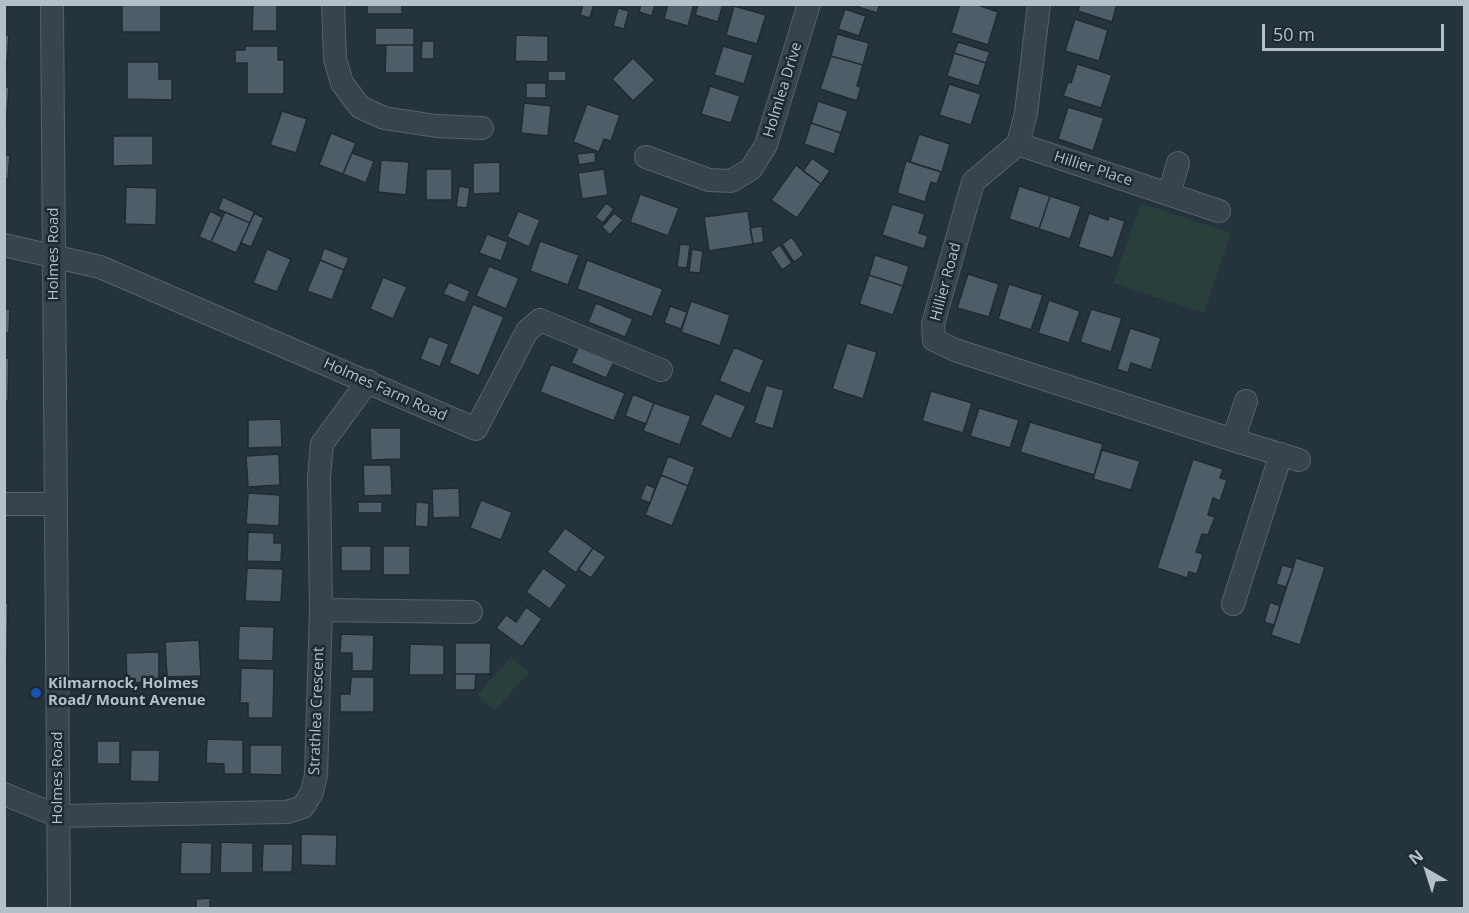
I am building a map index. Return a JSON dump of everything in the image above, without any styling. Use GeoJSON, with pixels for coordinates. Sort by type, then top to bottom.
{"type":"FeatureCollection","features":[{"type":"Feature","properties":{"kind":"street","name":"Holmes Road"},"geometry":{"type":"LineString","coordinates":[[52,4],[58,909]]}},
{"type":"Feature","properties":{"kind":"street"},"geometry":{"type":"LineString","coordinates":[[333,4],[335,59],[342,83],[360,107],[384,118],[436,126],[482,128]]}},
{"type":"Feature","properties":{"kind":"street","name":"Holmlea Drive"},"geometry":{"type":"LineString","coordinates":[[646,157],[709,180],[731,181],[751,168],[766,145],[809,4]]}},
{"type":"Feature","properties":{"kind":"street"},"geometry":{"type":"LineString","coordinates":[[1018,144],[1026,113],[1039,4]]}},
{"type":"Feature","properties":{"kind":"street","name":"Hillier Place"},"geometry":{"type":"LineString","coordinates":[[1018,144],[1219,211]]}},
{"type":"Feature","properties":{"kind":"street","name":"Hillier Road"},"geometry":{"type":"LineString","coordinates":[[1018,144],[974,182],[933,324],[934,340],[955,351],[1290,457],[1233,604]]}},
{"type":"Feature","properties":{"kind":"street"},"geometry":{"type":"LineString","coordinates":[[1169,194],[1178,163]]}},
{"type":"Feature","properties":{"kind":"street","name":"Holmes Farm Road"},"geometry":{"type":"LineString","coordinates":[[4,245],[100,267],[476,429],[527,331],[540,320],[661,370]]}},
{"type":"Feature","properties":{"kind":"street","name":"Strathlea Crescent"},"geometry":{"type":"LineString","coordinates":[[58,816],[287,812],[303,807],[312,792],[316,775],[321,610],[319,477],[322,444],[368,381]]}},
{"type":"Feature","properties":{"kind":"street"},"geometry":{"type":"LineString","coordinates":[[1233,440],[1246,401]]}},
{"type":"Feature","properties":{"kind":"street"},"geometry":{"type":"LineString","coordinates":[[4,504],[55,504]]}},
{"type":"Feature","properties":{"kind":"street"},"geometry":{"type":"LineString","coordinates":[[321,610],[471,612]]}},
{"type":"Feature","properties":{"kind":"street"},"geometry":{"type":"LineString","coordinates":[[4,794],[58,816]]}},
{"type":"Feature","properties":{"kind":"green space"},"geometry":{"type":"Polygon","coordinates":[[[1141,203],[1231,233],[1204,313],[1113,283],[1141,203]]]}},
{"type":"Feature","properties":{"kind":"green space"},"geometry":{"type":"Polygon","coordinates":[[[511,657],[529,672],[495,711],[477,695],[511,657]]]}},
{"type":"Feature","properties":{"kind":"building"},"geometry":{"type":"Polygon","coordinates":[[[122,4],[161,4],[161,32],[122,32],[122,4]]]}},
{"type":"Feature","properties":{"kind":"building"},"geometry":{"type":"Polygon","coordinates":[[[253,4],[277,4],[277,31],[252,31],[253,4]]]}},
{"type":"Feature","properties":{"kind":"building"},"geometry":{"type":"Polygon","coordinates":[[[367,4],[402,4],[402,14],[367,14],[367,4]]]}},
{"type":"Feature","properties":{"kind":"building"},"geometry":{"type":"Polygon","coordinates":[[[583,4],[594,4],[590,18],[580,15],[583,4]]]}},
{"type":"Feature","properties":{"kind":"building"},"geometry":{"type":"Polygon","coordinates":[[[641,4],[655,4],[652,16],[639,12],[641,4]]]}},
{"type":"Feature","properties":{"kind":"building"},"geometry":{"type":"Polygon","coordinates":[[[668,4],[694,4],[688,26],[664,19],[668,4]]]}},
{"type":"Feature","properties":{"kind":"building"},"geometry":{"type":"Polygon","coordinates":[[[698,4],[723,4],[718,22],[695,15],[698,4]]]}},
{"type":"Feature","properties":{"kind":"building"},"geometry":{"type":"Polygon","coordinates":[[[849,4],[880,4],[877,13],[849,4]]]}},
{"type":"Feature","properties":{"kind":"building"},"geometry":{"type":"Polygon","coordinates":[[[960,4],[975,4],[998,12],[988,45],[951,33],[960,4]]]}},
{"type":"Feature","properties":{"kind":"building"},"geometry":{"type":"Polygon","coordinates":[[[1080,4],[1117,4],[1112,22],[1078,11],[1080,4]]]}},
{"type":"Feature","properties":{"kind":"building"},"geometry":{"type":"Polygon","coordinates":[[[734,6],[766,15],[757,44],[726,35],[734,6]]]}},
{"type":"Feature","properties":{"kind":"building"},"geometry":{"type":"Polygon","coordinates":[[[618,8],[629,11],[624,29],[613,26],[618,8]]]}},
{"type":"Feature","properties":{"kind":"building"},"geometry":{"type":"Polygon","coordinates":[[[845,9],[866,16],[859,36],[838,29],[845,9]]]}},
{"type":"Feature","properties":{"kind":"building"},"geometry":{"type":"Polygon","coordinates":[[[1075,19],[1108,30],[1099,61],[1065,51],[1075,19]]]}},
{"type":"Feature","properties":{"kind":"building"},"geometry":{"type":"Polygon","coordinates":[[[375,28],[414,28],[414,45],[375,45],[375,28]]]}},
{"type":"Feature","properties":{"kind":"building"},"geometry":{"type":"Polygon","coordinates":[[[837,34],[869,43],[863,65],[831,56],[837,34]]]}},
{"type":"Feature","properties":{"kind":"building"},"geometry":{"type":"Polygon","coordinates":[[[4,35],[9,35],[6,75],[4,75],[4,35]]]}},
{"type":"Feature","properties":{"kind":"building"},"geometry":{"type":"Polygon","coordinates":[[[516,35],[548,36],[548,62],[515,61],[516,35]]]}},
{"type":"Feature","properties":{"kind":"building"},"geometry":{"type":"Polygon","coordinates":[[[422,41],[434,41],[434,59],[421,59],[422,41]]]}},
{"type":"Feature","properties":{"kind":"building"},"geometry":{"type":"Polygon","coordinates":[[[958,42],[990,52],[986,63],[954,53],[958,42]]]}},
{"type":"Feature","properties":{"kind":"building"},"geometry":{"type":"Polygon","coordinates":[[[386,45],[414,45],[414,73],[385,73],[386,45]]]}},
{"type":"Feature","properties":{"kind":"building"},"geometry":{"type":"Polygon","coordinates":[[[245,46],[278,46],[278,60],[284,60],[284,94],[247,94],[247,63],[235,63],[235,50],[245,50],[245,46]]]}},
{"type":"Feature","properties":{"kind":"building"},"geometry":{"type":"Polygon","coordinates":[[[723,46],[753,55],[744,84],[714,75],[723,46]]]}},
{"type":"Feature","properties":{"kind":"building"},"geometry":{"type":"Polygon","coordinates":[[[954,53],[986,63],[979,86],[947,76],[954,53]]]}},
{"type":"Feature","properties":{"kind":"building"},"geometry":{"type":"Polygon","coordinates":[[[831,56],[863,65],[857,86],[861,87],[857,101],[820,89],[831,56]]]}},
{"type":"Feature","properties":{"kind":"building"},"geometry":{"type":"Polygon","coordinates":[[[633,58],[655,80],[633,101],[612,79],[633,58]]]}},
{"type":"Feature","properties":{"kind":"building"},"geometry":{"type":"Polygon","coordinates":[[[127,62],[159,62],[159,79],[172,79],[172,100],[127,99],[127,62]]]}},
{"type":"Feature","properties":{"kind":"building"},"geometry":{"type":"Polygon","coordinates":[[[1077,64],[1112,75],[1101,108],[1063,96],[1068,82],[1071,83],[1077,64]]]}},
{"type":"Feature","properties":{"kind":"building"},"geometry":{"type":"Polygon","coordinates":[[[548,71],[566,71],[566,81],[548,81],[548,71]]]}},
{"type":"Feature","properties":{"kind":"building"},"geometry":{"type":"Polygon","coordinates":[[[526,83],[546,83],[546,98],[526,98],[526,83]]]}},
{"type":"Feature","properties":{"kind":"building"},"geometry":{"type":"Polygon","coordinates":[[[949,84],[981,94],[971,125],[939,115],[949,84]]]}},
{"type":"Feature","properties":{"kind":"building"},"geometry":{"type":"Polygon","coordinates":[[[710,86],[740,96],[731,123],[701,114],[710,86]]]}},
{"type":"Feature","properties":{"kind":"building"},"geometry":{"type":"Polygon","coordinates":[[[4,87],[9,87],[6,127],[4,127],[4,87]]]}},
{"type":"Feature","properties":{"kind":"building"},"geometry":{"type":"Polygon","coordinates":[[[818,101],[848,111],[841,133],[811,123],[818,101]]]}},
{"type":"Feature","properties":{"kind":"building"},"geometry":{"type":"Polygon","coordinates":[[[524,103],[551,106],[548,136],[521,133],[524,103]]]}},
{"type":"Feature","properties":{"kind":"building"},"geometry":{"type":"Polygon","coordinates":[[[587,104],[620,115],[611,141],[604,139],[599,152],[573,142],[587,104]]]}},
{"type":"Feature","properties":{"kind":"building"},"geometry":{"type":"Polygon","coordinates":[[[1068,107],[1104,118],[1093,151],[1058,139],[1068,107]]]}},
{"type":"Feature","properties":{"kind":"building"},"geometry":{"type":"Polygon","coordinates":[[[282,111],[307,119],[296,153],[270,145],[282,111]]]}},
{"type":"Feature","properties":{"kind":"building"},"geometry":{"type":"Polygon","coordinates":[[[811,123],[841,133],[834,154],[804,144],[811,123]]]}},
{"type":"Feature","properties":{"kind":"building"},"geometry":{"type":"Polygon","coordinates":[[[331,133],[356,143],[343,174],[319,165],[331,133]]]}},
{"type":"Feature","properties":{"kind":"building"},"geometry":{"type":"Polygon","coordinates":[[[919,134],[950,144],[942,172],[910,162],[919,134]]]}},
{"type":"Feature","properties":{"kind":"building"},"geometry":{"type":"Polygon","coordinates":[[[113,136],[153,136],[153,165],[113,166],[113,136]]]}},
{"type":"Feature","properties":{"kind":"building"},"geometry":{"type":"Polygon","coordinates":[[[595,152],[596,162],[579,165],[577,154],[595,152]]]}},
{"type":"Feature","properties":{"kind":"building"},"geometry":{"type":"Polygon","coordinates":[[[352,153],[374,161],[366,183],[343,174],[352,153]]]}},
{"type":"Feature","properties":{"kind":"building"},"geometry":{"type":"Polygon","coordinates":[[[4,155],[10,155],[8,179],[4,179],[4,155]]]}},
{"type":"Feature","properties":{"kind":"building"},"geometry":{"type":"Polygon","coordinates":[[[812,158],[830,171],[821,184],[803,171],[812,158]]]}},
{"type":"Feature","properties":{"kind":"building"},"geometry":{"type":"Polygon","coordinates":[[[381,160],[409,162],[406,195],[378,192],[381,160]]]}},
{"type":"Feature","properties":{"kind":"building"},"geometry":{"type":"Polygon","coordinates":[[[906,161],[941,172],[937,184],[931,182],[925,202],[897,193],[906,161]]]}},
{"type":"Feature","properties":{"kind":"building"},"geometry":{"type":"Polygon","coordinates":[[[500,162],[500,193],[473,194],[473,163],[500,162]]]}},
{"type":"Feature","properties":{"kind":"building"},"geometry":{"type":"Polygon","coordinates":[[[796,165],[821,184],[797,218],[771,200],[796,165]]]}},
{"type":"Feature","properties":{"kind":"building"},"geometry":{"type":"Polygon","coordinates":[[[426,169],[452,169],[452,200],[426,200],[426,169]]]}},
{"type":"Feature","properties":{"kind":"building"},"geometry":{"type":"Polygon","coordinates":[[[604,169],[608,195],[582,199],[578,173],[604,169]]]}},
{"type":"Feature","properties":{"kind":"building"},"geometry":{"type":"Polygon","coordinates":[[[459,186],[470,188],[467,208],[456,207],[459,186]]]}},
{"type":"Feature","properties":{"kind":"building"},"geometry":{"type":"Polygon","coordinates":[[[1019,186],[1050,196],[1039,229],[1009,219],[1019,186]]]}},
{"type":"Feature","properties":{"kind":"building"},"geometry":{"type":"Polygon","coordinates":[[[126,187],[157,188],[156,225],[125,224],[126,187]]]}},
{"type":"Feature","properties":{"kind":"building"},"geometry":{"type":"Polygon","coordinates":[[[640,194],[679,208],[668,236],[630,222],[640,194]]]}},
{"type":"Feature","properties":{"kind":"building"},"geometry":{"type":"Polygon","coordinates":[[[1050,196],[1081,206],[1070,239],[1039,229],[1050,196]]]}},
{"type":"Feature","properties":{"kind":"building"},"geometry":{"type":"Polygon","coordinates":[[[223,197],[255,212],[250,223],[218,209],[223,197]]]}},
{"type":"Feature","properties":{"kind":"building"},"geometry":{"type":"Polygon","coordinates":[[[606,203],[614,209],[603,223],[595,217],[606,203]]]}},
{"type":"Feature","properties":{"kind":"building"},"geometry":{"type":"Polygon","coordinates":[[[892,204],[925,214],[919,233],[928,236],[924,249],[882,235],[892,204]]]}},
{"type":"Feature","properties":{"kind":"building"},"geometry":{"type":"Polygon","coordinates":[[[210,211],[222,217],[211,242],[199,237],[210,211]]]}},
{"type":"Feature","properties":{"kind":"building"},"geometry":{"type":"Polygon","coordinates":[[[518,211],[540,220],[529,247],[507,237],[518,211]]]}},
{"type":"Feature","properties":{"kind":"building"},"geometry":{"type":"Polygon","coordinates":[[[748,211],[753,244],[709,251],[704,217],[748,211]]]}},
{"type":"Feature","properties":{"kind":"building"},"geometry":{"type":"Polygon","coordinates":[[[225,212],[250,223],[236,253],[211,242],[225,212]]]}},
{"type":"Feature","properties":{"kind":"building"},"geometry":{"type":"Polygon","coordinates":[[[254,213],[264,218],[251,247],[241,243],[254,213]]]}},
{"type":"Feature","properties":{"kind":"building"},"geometry":{"type":"Polygon","coordinates":[[[614,213],[623,220],[610,235],[602,227],[614,213]]]}},
{"type":"Feature","properties":{"kind":"building"},"geometry":{"type":"Polygon","coordinates":[[[1089,213],[1108,220],[1109,216],[1125,221],[1113,258],[1078,247],[1089,213]]]}},
{"type":"Feature","properties":{"kind":"building"},"geometry":{"type":"Polygon","coordinates":[[[762,226],[764,242],[753,244],[750,228],[762,226]]]}},
{"type":"Feature","properties":{"kind":"building"},"geometry":{"type":"Polygon","coordinates":[[[487,234],[508,242],[501,261],[479,253],[487,234]]]}},
{"type":"Feature","properties":{"kind":"building"},"geometry":{"type":"Polygon","coordinates":[[[792,237],[804,255],[794,262],[782,244],[792,237]]]}},
{"type":"Feature","properties":{"kind":"building"},"geometry":{"type":"Polygon","coordinates":[[[540,241],[579,255],[568,285],[530,271],[540,241]]]}},
{"type":"Feature","properties":{"kind":"building"},"geometry":{"type":"Polygon","coordinates":[[[680,244],[690,245],[687,268],[677,267],[680,244]]]}},
{"type":"Feature","properties":{"kind":"building"},"geometry":{"type":"Polygon","coordinates":[[[780,245],[792,263],[782,270],[770,252],[780,245]]]}},
{"type":"Feature","properties":{"kind":"building"},"geometry":{"type":"Polygon","coordinates":[[[324,248],[349,258],[344,270],[320,260],[324,248]]]}},
{"type":"Feature","properties":{"kind":"building"},"geometry":{"type":"Polygon","coordinates":[[[267,249],[291,259],[277,292],[253,283],[267,249]]]}},
{"type":"Feature","properties":{"kind":"building"},"geometry":{"type":"Polygon","coordinates":[[[692,249],[703,251],[700,273],[689,272],[692,249]]]}},
{"type":"Feature","properties":{"kind":"building"},"geometry":{"type":"Polygon","coordinates":[[[875,255],[909,266],[903,286],[869,275],[875,255]]]}},
{"type":"Feature","properties":{"kind":"building"},"geometry":{"type":"Polygon","coordinates":[[[320,260],[344,270],[332,300],[307,291],[320,260]]]}},
{"type":"Feature","properties":{"kind":"building"},"geometry":{"type":"Polygon","coordinates":[[[587,260],[663,289],[652,317],[577,289],[587,260]]]}},
{"type":"Feature","properties":{"kind":"building"},"geometry":{"type":"Polygon","coordinates":[[[489,266],[519,278],[506,309],[476,296],[489,266]]]}},
{"type":"Feature","properties":{"kind":"building"},"geometry":{"type":"Polygon","coordinates":[[[968,274],[999,284],[989,317],[957,308],[968,274]]]}},
{"type":"Feature","properties":{"kind":"building"},"geometry":{"type":"Polygon","coordinates":[[[869,275],[903,286],[893,315],[859,304],[869,275]]]}},
{"type":"Feature","properties":{"kind":"building"},"geometry":{"type":"Polygon","coordinates":[[[383,277],[407,287],[393,319],[370,309],[383,277]]]}},
{"type":"Feature","properties":{"kind":"building"},"geometry":{"type":"Polygon","coordinates":[[[449,282],[470,291],[465,303],[443,294],[449,282]]]}},
{"type":"Feature","properties":{"kind":"building"},"geometry":{"type":"Polygon","coordinates":[[[1009,284],[1043,295],[1031,330],[998,319],[1009,284]]]}},
{"type":"Feature","properties":{"kind":"building"},"geometry":{"type":"Polygon","coordinates":[[[1049,300],[1080,311],[1069,343],[1038,333],[1049,300]]]}},
{"type":"Feature","properties":{"kind":"building"},"geometry":{"type":"Polygon","coordinates":[[[691,301],[730,315],[720,346],[681,332],[691,301]]]}},
{"type":"Feature","properties":{"kind":"building"},"geometry":{"type":"Polygon","coordinates":[[[596,303],[633,319],[625,337],[588,322],[596,303]]]}},
{"type":"Feature","properties":{"kind":"building"},"geometry":{"type":"Polygon","coordinates":[[[473,304],[504,317],[479,376],[449,363],[473,304]]]}},
{"type":"Feature","properties":{"kind":"building"},"geometry":{"type":"Polygon","coordinates":[[[670,306],[687,312],[681,329],[664,323],[670,306]]]}},
{"type":"Feature","properties":{"kind":"building"},"geometry":{"type":"Polygon","coordinates":[[[4,309],[10,309],[9,333],[4,333],[4,309]]]}},
{"type":"Feature","properties":{"kind":"building"},"geometry":{"type":"Polygon","coordinates":[[[1091,309],[1122,318],[1111,352],[1080,342],[1091,309]]]}},
{"type":"Feature","properties":{"kind":"building"},"geometry":{"type":"Polygon","coordinates":[[[1130,328],[1161,338],[1151,370],[1131,363],[1128,373],[1117,369],[1130,328]]]}},
{"type":"Feature","properties":{"kind":"building"},"geometry":{"type":"Polygon","coordinates":[[[429,336],[449,344],[440,367],[420,359],[429,336]]]}},
{"type":"Feature","properties":{"kind":"building"},"geometry":{"type":"Polygon","coordinates":[[[847,343],[877,352],[863,399],[832,389],[847,343]]]}},
{"type":"Feature","properties":{"kind":"building"},"geometry":{"type":"Polygon","coordinates":[[[579,346],[614,362],[606,378],[571,363],[579,346]]]}},
{"type":"Feature","properties":{"kind":"building"},"geometry":{"type":"Polygon","coordinates":[[[734,347],[764,360],[750,394],[719,381],[734,347]]]}},
{"type":"Feature","properties":{"kind":"building"},"geometry":{"type":"Polygon","coordinates":[[[4,358],[9,358],[8,401],[4,401],[4,358]]]}},
{"type":"Feature","properties":{"kind":"building"},"geometry":{"type":"Polygon","coordinates":[[[551,364],[625,393],[614,421],[540,392],[551,364]]]}},
{"type":"Feature","properties":{"kind":"building"},"geometry":{"type":"Polygon","coordinates":[[[766,385],[784,390],[773,429],[754,423],[766,385]]]}},
{"type":"Feature","properties":{"kind":"building"},"geometry":{"type":"Polygon","coordinates":[[[931,391],[972,403],[963,433],[922,421],[931,391]]]}},
{"type":"Feature","properties":{"kind":"building"},"geometry":{"type":"Polygon","coordinates":[[[715,393],[746,406],[731,439],[700,425],[715,393]]]}},
{"type":"Feature","properties":{"kind":"building"},"geometry":{"type":"Polygon","coordinates":[[[633,394],[654,403],[646,424],[625,416],[633,394]]]}},
{"type":"Feature","properties":{"kind":"building"},"geometry":{"type":"Polygon","coordinates":[[[654,403],[691,416],[680,445],[643,431],[654,403]]]}},
{"type":"Feature","properties":{"kind":"building"},"geometry":{"type":"Polygon","coordinates":[[[979,408],[1019,420],[1010,448],[970,436],[979,408]]]}},
{"type":"Feature","properties":{"kind":"building"},"geometry":{"type":"Polygon","coordinates":[[[281,419],[282,447],[248,448],[248,420],[281,419]]]}},
{"type":"Feature","properties":{"kind":"building"},"geometry":{"type":"Polygon","coordinates":[[[1030,422],[1103,444],[1094,475],[1020,452],[1030,422]]]}},
{"type":"Feature","properties":{"kind":"building"},"geometry":{"type":"Polygon","coordinates":[[[370,428],[401,428],[401,459],[371,460],[370,428]]]}},
{"type":"Feature","properties":{"kind":"building"},"geometry":{"type":"Polygon","coordinates":[[[1102,450],[1140,461],[1131,490],[1093,479],[1102,450]]]}},
{"type":"Feature","properties":{"kind":"building"},"geometry":{"type":"Polygon","coordinates":[[[279,454],[280,485],[248,487],[246,456],[279,454]]]}},
{"type":"Feature","properties":{"kind":"building"},"geometry":{"type":"Polygon","coordinates":[[[668,456],[695,467],[688,486],[661,475],[668,456]]]}},
{"type":"Feature","properties":{"kind":"building"},"geometry":{"type":"Polygon","coordinates":[[[1193,459],[1223,469],[1220,478],[1227,480],[1220,501],[1213,498],[1208,515],[1215,517],[1208,535],[1202,534],[1196,552],[1203,554],[1197,574],[1189,572],[1187,578],[1157,568],[1193,459]]]}},
{"type":"Feature","properties":{"kind":"building"},"geometry":{"type":"Polygon","coordinates":[[[363,465],[391,465],[392,495],[364,496],[363,465]]]}},
{"type":"Feature","properties":{"kind":"building"},"geometry":{"type":"Polygon","coordinates":[[[661,475],[688,486],[672,526],[645,515],[661,475]]]}},
{"type":"Feature","properties":{"kind":"building"},"geometry":{"type":"Polygon","coordinates":[[[646,484],[655,488],[650,503],[640,499],[646,484]]]}},
{"type":"Feature","properties":{"kind":"building"},"geometry":{"type":"Polygon","coordinates":[[[459,488],[460,517],[433,518],[432,489],[459,488]]]}},
{"type":"Feature","properties":{"kind":"building"},"geometry":{"type":"Polygon","coordinates":[[[248,493],[280,495],[279,526],[246,524],[248,493]]]}},
{"type":"Feature","properties":{"kind":"building"},"geometry":{"type":"Polygon","coordinates":[[[481,500],[512,512],[501,540],[470,528],[481,500]]]}},
{"type":"Feature","properties":{"kind":"building"},"geometry":{"type":"Polygon","coordinates":[[[358,502],[382,502],[382,513],[358,513],[358,502]]]}},
{"type":"Feature","properties":{"kind":"building"},"geometry":{"type":"Polygon","coordinates":[[[416,502],[429,503],[428,527],[415,526],[416,502]]]}},
{"type":"Feature","properties":{"kind":"building"},"geometry":{"type":"Polygon","coordinates":[[[565,528],[593,548],[576,573],[547,552],[565,528]]]}},
{"type":"Feature","properties":{"kind":"building"},"geometry":{"type":"Polygon","coordinates":[[[248,532],[274,533],[274,543],[282,543],[281,562],[247,561],[248,532]]]}},
{"type":"Feature","properties":{"kind":"building"},"geometry":{"type":"Polygon","coordinates":[[[341,546],[371,546],[371,571],[341,571],[341,546]]]}},
{"type":"Feature","properties":{"kind":"building"},"geometry":{"type":"Polygon","coordinates":[[[383,546],[410,546],[410,575],[383,575],[383,546]]]}},
{"type":"Feature","properties":{"kind":"building"},"geometry":{"type":"Polygon","coordinates":[[[593,548],[606,557],[591,578],[578,569],[593,548]]]}},
{"type":"Feature","properties":{"kind":"building"},"geometry":{"type":"Polygon","coordinates":[[[1296,558],[1325,567],[1300,645],[1271,635],[1296,558]]]}},
{"type":"Feature","properties":{"kind":"building"},"geometry":{"type":"Polygon","coordinates":[[[1282,565],[1293,568],[1286,587],[1276,584],[1282,565]]]}},
{"type":"Feature","properties":{"kind":"building"},"geometry":{"type":"Polygon","coordinates":[[[247,568],[283,569],[281,602],[245,601],[247,568]]]}},
{"type":"Feature","properties":{"kind":"building"},"geometry":{"type":"Polygon","coordinates":[[[543,568],[567,585],[550,609],[526,592],[543,568]]]}},
{"type":"Feature","properties":{"kind":"building"},"geometry":{"type":"Polygon","coordinates":[[[1270,602],[1280,606],[1274,625],[1264,622],[1270,602]]]}},
{"type":"Feature","properties":{"kind":"building"},"geometry":{"type":"Polygon","coordinates":[[[4,603],[8,603],[7,660],[4,659],[4,603]]]}},
{"type":"Feature","properties":{"kind":"building"},"geometry":{"type":"Polygon","coordinates":[[[526,607],[542,619],[522,647],[496,628],[506,615],[516,622],[526,607]]]}},
{"type":"Feature","properties":{"kind":"building"},"geometry":{"type":"Polygon","coordinates":[[[239,626],[274,627],[273,661],[238,660],[239,626]]]}},
{"type":"Feature","properties":{"kind":"building"},"geometry":{"type":"Polygon","coordinates":[[[341,634],[374,635],[373,671],[352,671],[352,653],[340,653],[341,634]]]}},
{"type":"Feature","properties":{"kind":"building"},"geometry":{"type":"Polygon","coordinates":[[[199,640],[201,676],[167,677],[165,642],[199,640]]]}},
{"type":"Feature","properties":{"kind":"building"},"geometry":{"type":"Polygon","coordinates":[[[455,643],[491,643],[490,674],[455,674],[455,643]]]}},
{"type":"Feature","properties":{"kind":"building"},"geometry":{"type":"Polygon","coordinates":[[[410,644],[444,645],[444,675],[409,675],[410,644]]]}},
{"type":"Feature","properties":{"kind":"building"},"geometry":{"type":"Polygon","coordinates":[[[159,652],[159,682],[127,683],[126,653],[159,652]]]}},
{"type":"Feature","properties":{"kind":"building"},"geometry":{"type":"Polygon","coordinates":[[[241,668],[274,669],[273,718],[248,718],[248,703],[240,703],[241,668]]]}},
{"type":"Feature","properties":{"kind":"building"},"geometry":{"type":"Polygon","coordinates":[[[455,674],[476,674],[475,690],[455,690],[455,674]]]}},
{"type":"Feature","properties":{"kind":"building"},"geometry":{"type":"Polygon","coordinates":[[[351,677],[374,677],[374,712],[340,712],[340,694],[350,694],[351,677]]]}},
{"type":"Feature","properties":{"kind":"building"},"geometry":{"type":"Polygon","coordinates":[[[207,739],[243,740],[243,774],[224,774],[224,764],[206,763],[207,739]]]}},
{"type":"Feature","properties":{"kind":"building"},"geometry":{"type":"Polygon","coordinates":[[[97,741],[120,741],[120,764],[97,764],[97,741]]]}},
{"type":"Feature","properties":{"kind":"building"},"geometry":{"type":"Polygon","coordinates":[[[250,745],[282,745],[282,775],[250,774],[250,745]]]}},
{"type":"Feature","properties":{"kind":"building"},"geometry":{"type":"Polygon","coordinates":[[[131,750],[160,750],[159,782],[130,781],[131,750]]]}},
{"type":"Feature","properties":{"kind":"building"},"geometry":{"type":"Polygon","coordinates":[[[301,834],[337,835],[336,866],[301,865],[301,834]]]}},
{"type":"Feature","properties":{"kind":"building"},"geometry":{"type":"Polygon","coordinates":[[[181,842],[212,843],[211,874],[180,874],[181,842]]]}},
{"type":"Feature","properties":{"kind":"building"},"geometry":{"type":"Polygon","coordinates":[[[221,842],[253,843],[253,873],[220,873],[221,842]]]}},
{"type":"Feature","properties":{"kind":"building"},"geometry":{"type":"Polygon","coordinates":[[[263,844],[293,844],[292,872],[262,872],[263,844]]]}},
{"type":"Feature","properties":{"kind":"building"},"geometry":{"type":"Polygon","coordinates":[[[210,898],[210,908],[196,908],[196,899],[210,898]]]}},
{"type":"Feature","properties":{"kind":"place","name":"Kilmarnock, Holmes Road/ Mount Avenue"},"geometry":{"type":"Point","coordinates":[36,693]}}]}
